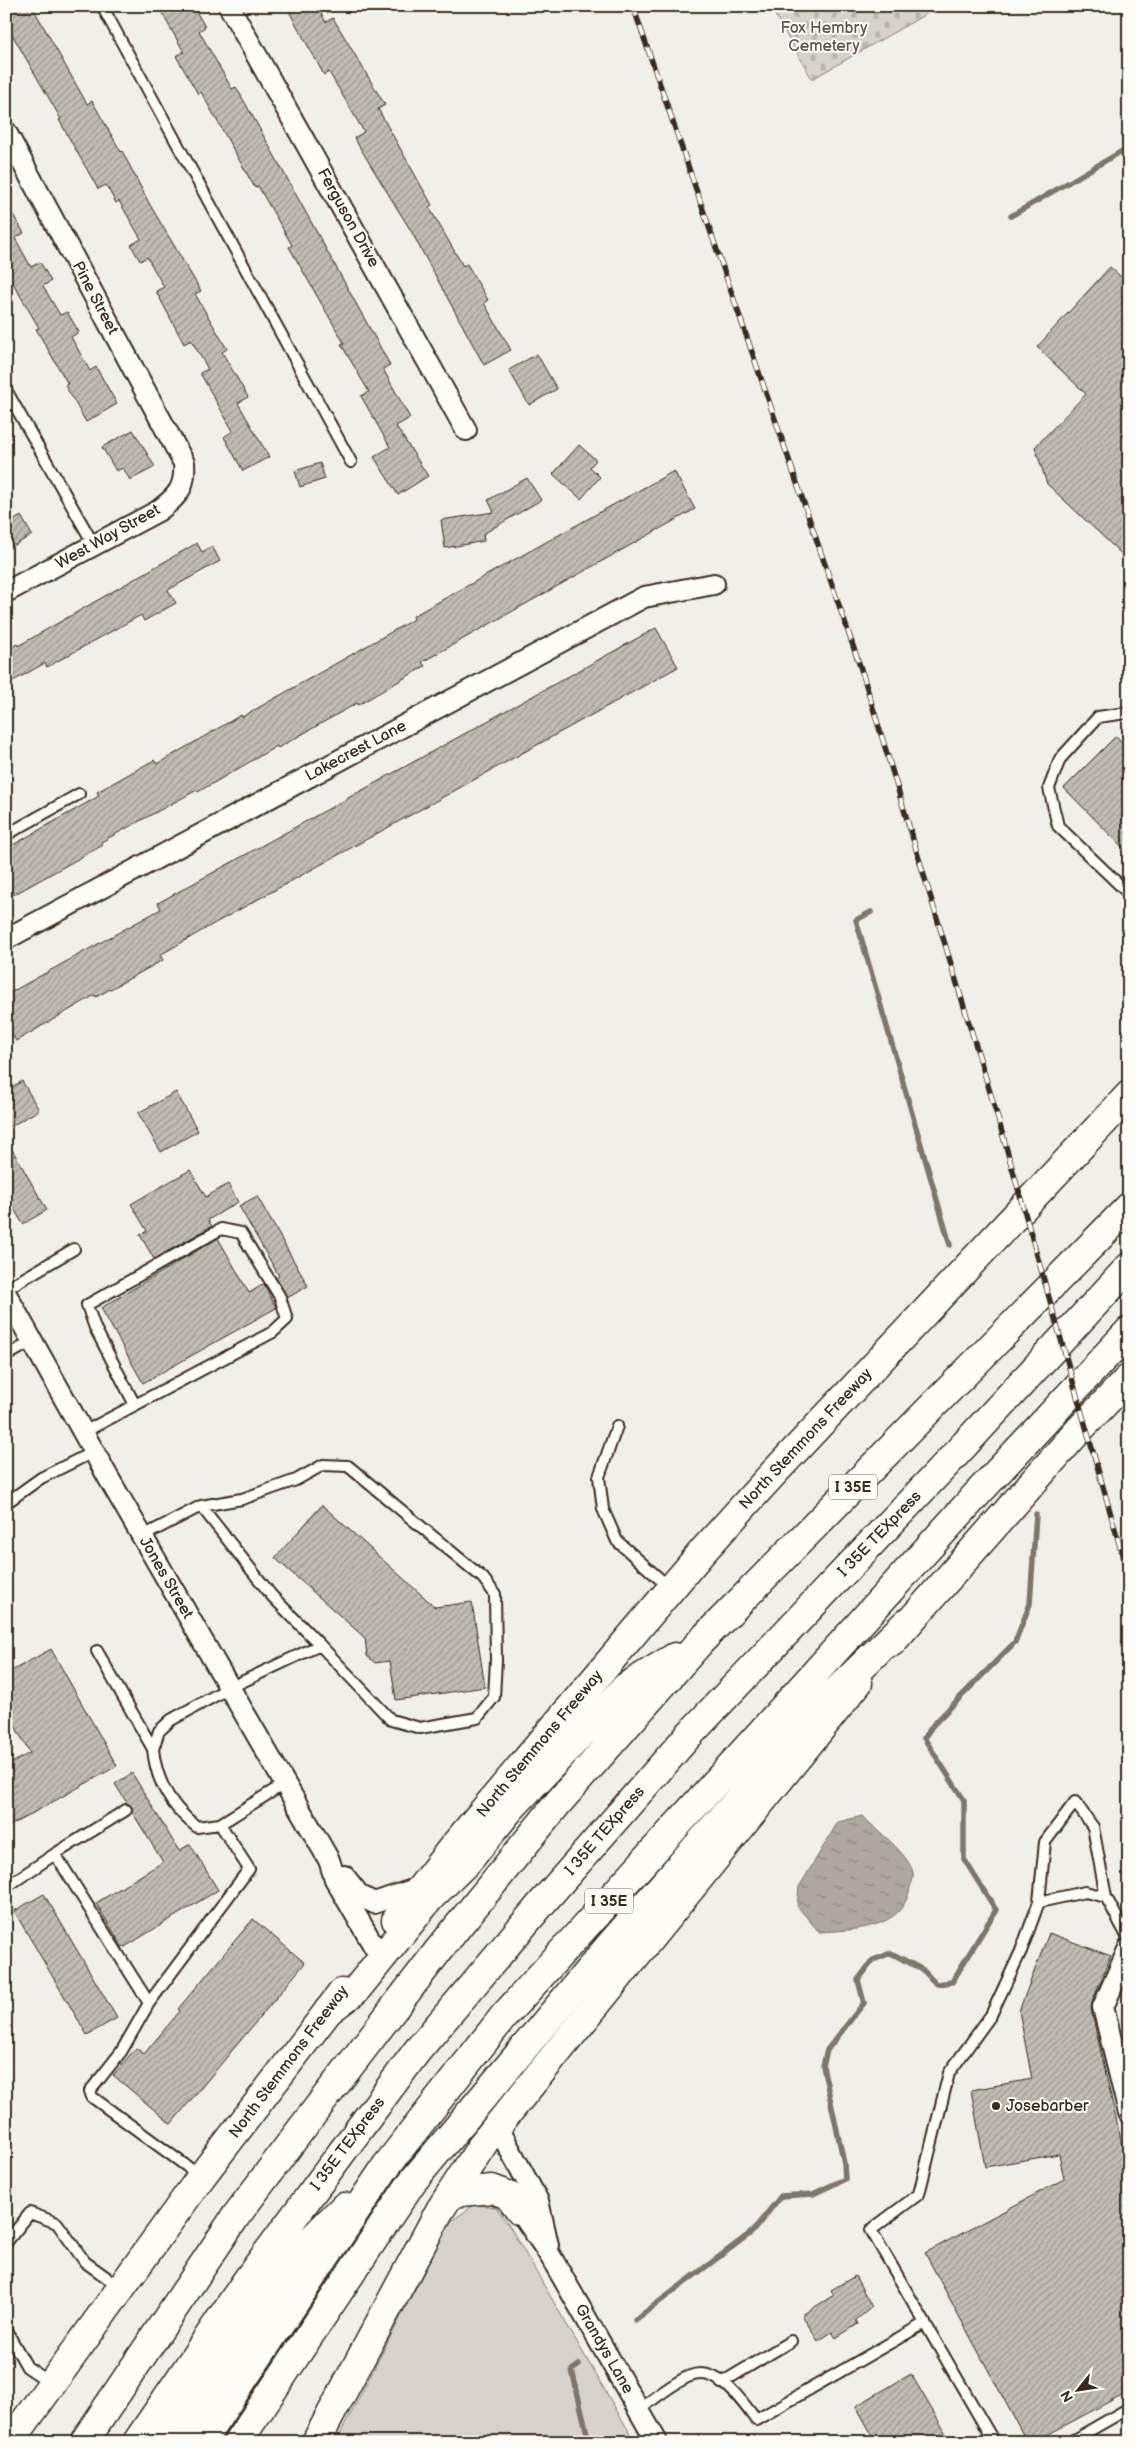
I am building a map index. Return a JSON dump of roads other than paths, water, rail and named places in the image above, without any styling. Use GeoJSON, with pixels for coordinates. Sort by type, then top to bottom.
{"type":"FeatureCollection","features":[{"type":"Feature","properties":{"kind":"main road","name":"North Stemmons Freeway"},"geometry":{"type":"LineString","coordinates":[[10,2442],[201,2177],[421,1887],[671,1589],[770,1477],[1129,1095]]}},
{"type":"Feature","properties":{"kind":"main road","name":"I 35E"},"geometry":{"type":"LineString","coordinates":[[84,2442],[236,2216],[363,2046],[521,1847],[700,1641],[1129,1207]]}},
{"type":"Feature","properties":{"kind":"main road","name":"I 35E TEXpress"},"geometry":{"type":"LineString","coordinates":[[137,2442],[248,2280],[429,2036],[688,1736],[954,1456],[1129,1267]]}},
{"type":"Feature","properties":{"kind":"main road","name":"I 35E"},"geometry":{"type":"LineString","coordinates":[[201,2442],[386,2165],[504,2016],[979,1492],[1129,1331]]}},
{"type":"Feature","properties":{"kind":"main road"},"geometry":{"type":"LineString","coordinates":[[316,2442],[451,2194],[497,2126],[906,1623],[1129,1378]]}},
{"type":"Feature","properties":{"kind":"main road"},"geometry":{"type":"LineString","coordinates":[[238,2442],[412,2182],[610,1945],[817,1710],[906,1623]]}},
{"type":"Feature","properties":{"kind":"main road"},"geometry":{"type":"LineString","coordinates":[[328,2011],[356,1990],[430,1898],[468,1861],[511,1808],[626,1687],[700,1641]]}},
{"type":"Feature","properties":{"kind":"main road"},"geometry":{"type":"LineString","coordinates":[[170,2442],[301,2250],[386,2165]]}},
{"type":"Feature","properties":{"kind":"main road"},"geometry":{"type":"LineString","coordinates":[[451,2194],[492,2189],[508,2195],[520,2211]]}},
{"type":"Feature","properties":{"kind":"street","name":"Ferguson Drive"},"geometry":{"type":"LineString","coordinates":[[229,6],[466,430]]}},
{"type":"Feature","properties":{"kind":"street","name":"Pine Street"},"geometry":{"type":"LineString","coordinates":[[6,132],[184,463]]}},
{"type":"Feature","properties":{"kind":"street","name":"West Way Street"},"geometry":{"type":"LineString","coordinates":[[6,592],[158,511],[176,498],[185,477],[184,463]]}},
{"type":"Feature","properties":{"kind":"street","name":"Lakecrest Lane"},"geometry":{"type":"LineString","coordinates":[[6,939],[644,597],[714,584]]}},
{"type":"Feature","properties":{"kind":"street","name":"Jones Street"},"geometry":{"type":"LineString","coordinates":[[6,1294],[142,1536],[329,1860],[359,1895],[374,1903],[421,1887]]}},
{"type":"Feature","properties":{"kind":"street","name":"Jones Street"},"geometry":{"type":"LineString","coordinates":[[329,1860],[335,1879],[375,1948]]}},
{"type":"Feature","properties":{"kind":"street"},"geometry":{"type":"LineString","coordinates":[[1129,1948],[1103,2006],[1129,2113]]}},
{"type":"Feature","properties":{"kind":"street","name":"Grandys Lane"},"geometry":{"type":"LineString","coordinates":[[497,2126],[538,2201],[551,2257]]}},
{"type":"Feature","properties":{"kind":"street","name":"Grandys Lane"},"geometry":{"type":"LineString","coordinates":[[520,2211],[551,2257],[657,2442]]}},
{"type":"Feature","properties":{"kind":"lane"},"geometry":{"type":"LineString","coordinates":[[102,6],[351,462]]}},
{"type":"Feature","properties":{"kind":"lane"},"geometry":{"type":"LineString","coordinates":[[6,390],[94,545]]}},
{"type":"Feature","properties":{"kind":"lane"},"geometry":{"type":"LineString","coordinates":[[1129,714],[1126,712],[1098,717],[1060,759],[1049,788],[1058,826],[1129,894]]}},
{"type":"Feature","properties":{"kind":"lane"},"geometry":{"type":"LineString","coordinates":[[6,835],[79,794]]}},
{"type":"Feature","properties":{"kind":"lane"},"geometry":{"type":"LineString","coordinates":[[84,1432],[135,1406],[273,1332],[287,1319],[280,1297],[241,1233],[221,1229],[88,1304],[95,1328],[135,1406]]}},
{"type":"Feature","properties":{"kind":"lane"},"geometry":{"type":"LineString","coordinates":[[6,1289],[74,1249]]}},
{"type":"Feature","properties":{"kind":"lane"},"geometry":{"type":"LineString","coordinates":[[6,1356],[33,1341]]}},
{"type":"Feature","properties":{"kind":"lane"},"geometry":{"type":"LineString","coordinates":[[616,1426],[599,1477],[603,1509],[617,1541],[671,1589]]}},
{"type":"Feature","properties":{"kind":"lane"},"geometry":{"type":"LineString","coordinates":[[6,1503],[41,1478],[95,1451]]}},
{"type":"Feature","properties":{"kind":"lane"},"geometry":{"type":"LineString","coordinates":[[142,1536],[201,1506],[242,1499],[296,1480],[324,1465],[348,1466],[483,1578],[495,1594],[494,1697],[477,1718],[420,1728],[391,1720],[272,1596],[201,1506]]}},
{"type":"Feature","properties":{"kind":"lane"},"geometry":{"type":"LineString","coordinates":[[284,1784],[220,1824],[197,1827],[183,1816],[160,1781],[154,1764],[153,1749],[159,1731],[171,1720],[229,1688],[320,1645]]}},
{"type":"Feature","properties":{"kind":"lane"},"geometry":{"type":"LineString","coordinates":[[97,1651],[153,1749]]}},
{"type":"Feature","properties":{"kind":"lane"},"geometry":{"type":"LineString","coordinates":[[994,2442],[871,2230],[919,2194],[949,2073],[991,2016],[1021,1951],[1039,1902],[1045,1842],[1075,1802],[1093,1827],[1106,1897],[1129,1940]]}},
{"type":"Feature","properties":{"kind":"lane"},"geometry":{"type":"LineString","coordinates":[[6,1887],[126,1810]]}},
{"type":"Feature","properties":{"kind":"lane"},"geometry":{"type":"LineString","coordinates":[[201,2177],[92,2097],[90,2091],[120,2052],[149,2003],[249,1869],[220,1824]]}},
{"type":"Feature","properties":{"kind":"lane"},"geometry":{"type":"LineString","coordinates":[[55,1854],[149,2003]]}},
{"type":"Feature","properties":{"kind":"lane"},"geometry":{"type":"LineString","coordinates":[[1039,1902],[1084,1892],[1106,1897]]}},
{"type":"Feature","properties":{"kind":"lane"},"geometry":{"type":"LineString","coordinates":[[6,2243],[30,2213],[57,2223],[85,2262],[121,2288]]}},
{"type":"Feature","properties":{"kind":"lane"},"geometry":{"type":"LineString","coordinates":[[638,2410],[691,2376],[709,2375],[735,2392],[756,2420],[926,2323]]}},
{"type":"Feature","properties":{"kind":"lane"},"geometry":{"type":"LineString","coordinates":[[6,2330],[27,2367],[53,2384]]}},
{"type":"Feature","properties":{"kind":"lane"},"geometry":{"type":"LineString","coordinates":[[721,2383],[790,2341]]}},
{"type":"Feature","properties":{"kind":"lane"},"geometry":{"type":"LineString","coordinates":[[1076,2440],[1129,2408]]}},
{"type":"Feature","properties":{"kind":"water"},"geometry":{"type":"Polygon","coordinates":[[[862,1816],[899,1850],[911,1866],[913,1877],[905,1902],[898,1912],[887,1920],[875,1925],[819,1932],[797,1906],[799,1887],[838,1822],[862,1816]]]}},
{"type":"Feature","properties":{"kind":"waterway"},"geometry":{"type":"LineString","coordinates":[[1011,216],[1129,147]]}},
{"type":"Feature","properties":{"kind":"waterway"},"geometry":{"type":"LineString","coordinates":[[871,912],[856,920],[950,1245]]}},
{"type":"Feature","properties":{"kind":"waterway"},"geometry":{"type":"LineString","coordinates":[[635,2320],[752,2232],[781,2196],[813,2194],[845,2179],[844,2163],[823,2066],[827,2050],[864,2003],[858,1980],[873,1960],[891,1953],[923,1970],[936,1984],[952,1982],[996,1910],[964,1859],[964,1800],[924,1738],[933,1725],[1015,1642],[1030,1604],[1036,1514]]}},
{"type":"Feature","properties":{"kind":"waterway"},"geometry":{"type":"LineString","coordinates":[[579,2365],[572,2370],[589,2442]]}},
{"type":"Feature","properties":{"kind":"railway"},"geometry":{"type":"LineString","coordinates":[[633,6],[863,675],[997,1115],[1129,1578]]}},
{"type":"Feature","properties":{"kind":"place","name":"Josebarber"},"geometry":{"type":"Point","coordinates":[996,2106]}},
{"type":"Feature","properties":{"kind":"park label","name":"Fox Hembry Cemetery"},"geometry":{"type":"Point","coordinates":[824,37]}}]}
